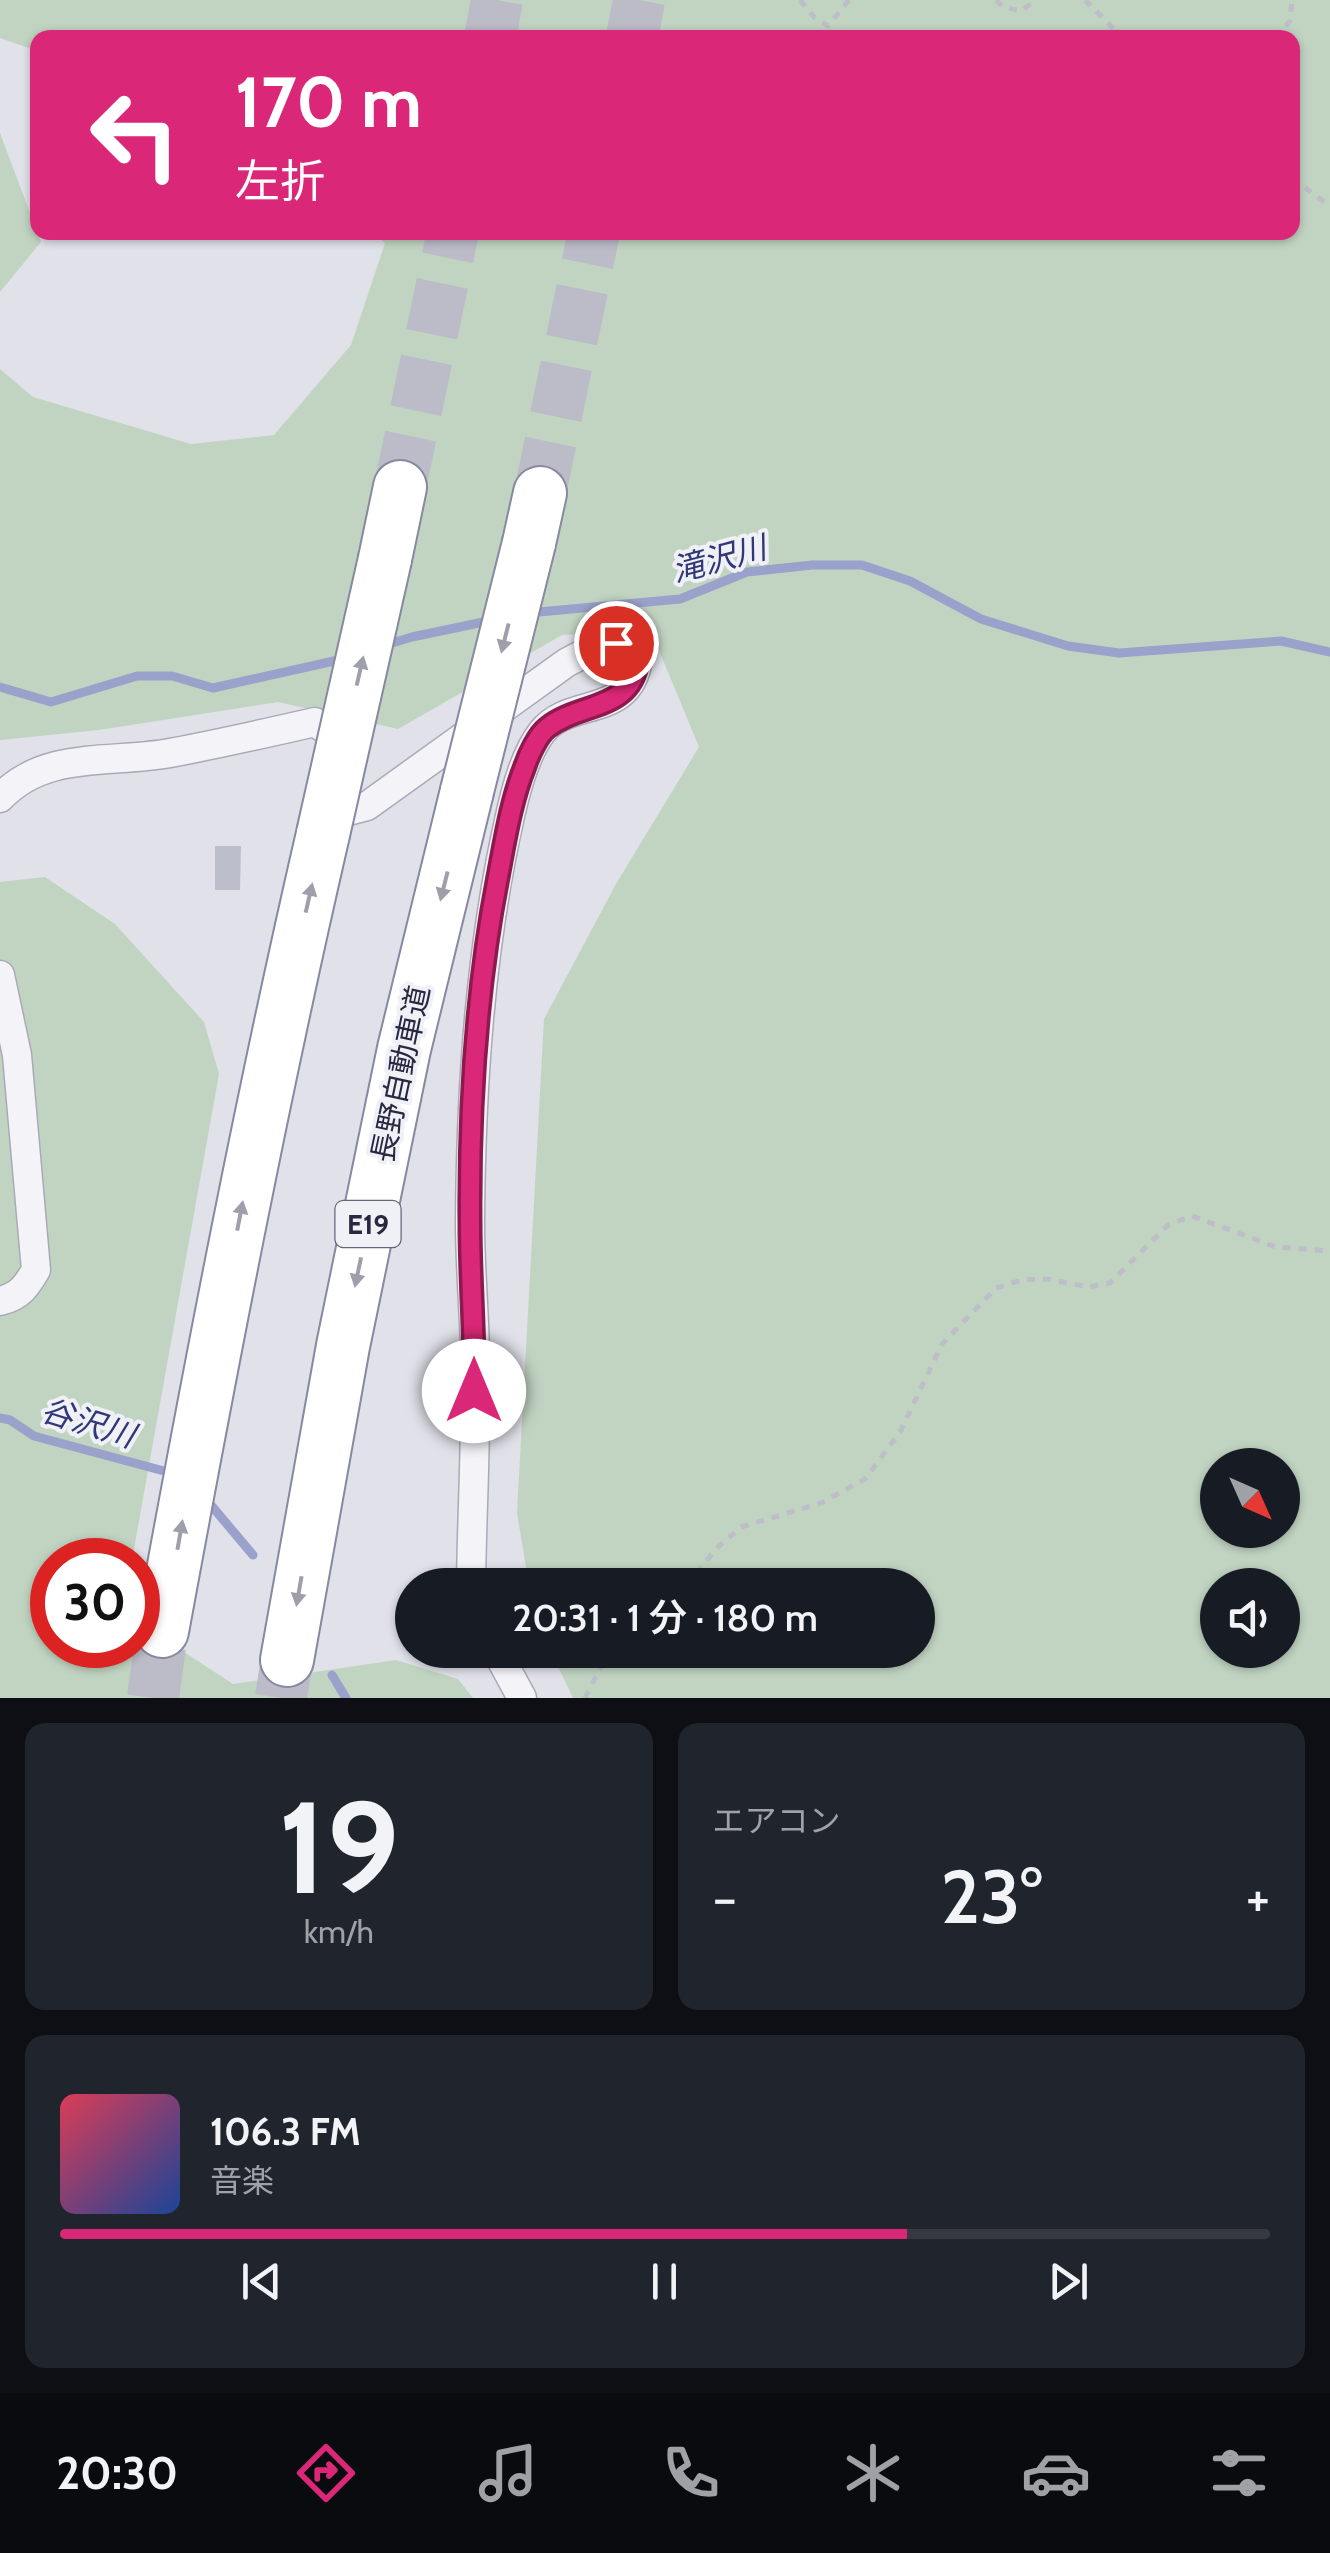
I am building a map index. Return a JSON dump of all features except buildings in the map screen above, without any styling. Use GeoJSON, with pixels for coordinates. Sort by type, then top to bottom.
{"type":"FeatureCollection","features":[{"type":"Feature","properties":{"kind":"highway"},"geometry":{"type":"LineString","coordinates":[[162,1631],[266,1086],[400,486]]}},
{"type":"Feature","properties":{"kind":"highway","name":"長野自動車道"},"geometry":{"type":"LineString","coordinates":[[287,1660],[343,1346],[404,1050],[540,493]]}},
{"type":"Feature","properties":{"kind":"street"},"geometry":{"type":"LineString","coordinates":[[0,798],[28,776],[78,762],[164,754],[316,722],[332,734],[338,753],[331,767],[309,780],[318,794],[352,810],[367,806],[396,787],[566,663],[596,647],[616,643],[628,646],[638,660],[636,676],[625,691],[606,703],[566,715],[543,730],[525,766],[510,813],[490,920],[476,1049],[470,1224],[475,1354],[470,1568]]}},
{"type":"Feature","properties":{"kind":"street"},"geometry":{"type":"LineString","coordinates":[[0,975],[16,1055],[36,1270],[26,1288],[14,1298],[0,1300]]}},
{"type":"Feature","properties":{"kind":"street"},"geometry":{"type":"LineString","coordinates":[[506,1668],[522,1698]]}},
{"type":"Feature","properties":{"kind":"path"},"geometry":{"type":"LineString","coordinates":[[800,0],[828,26],[850,0]]}},
{"type":"Feature","properties":{"kind":"path"},"geometry":{"type":"LineString","coordinates":[[996,0],[1003,7],[1021,10],[1036,0]]}},
{"type":"Feature","properties":{"kind":"path"},"geometry":{"type":"LineString","coordinates":[[1085,0],[1115,30]]}},
{"type":"Feature","properties":{"kind":"path"},"geometry":{"type":"LineString","coordinates":[[1282,30],[1290,21],[1292,0]]}},
{"type":"Feature","properties":{"kind":"path"},"geometry":{"type":"LineString","coordinates":[[1300,184],[1330,206]]}},
{"type":"Feature","properties":{"kind":"path"},"geometry":{"type":"LineString","coordinates":[[700,1568],[718,1546],[741,1528],[821,1503],[865,1479],[900,1432],[942,1344],[996,1288],[1022,1280],[1047,1279],[1089,1287],[1110,1283],[1168,1226],[1192,1216],[1276,1248],[1330,1251]]}},
{"type":"Feature","properties":{"kind":"path"},"geometry":{"type":"LineString","coordinates":[[585,1698],[600,1668]]}},
{"type":"Feature","properties":{"kind":"green space"},"geometry":{"type":"Polygon","coordinates":[[[0,0],[1330,0],[1330,1698],[573,1698],[559,1668],[935,1668],[935,1568],[526,1568],[517,1513],[544,1019],[616,884],[699,747],[651,631],[562,635],[398,729],[278,702],[99,730],[0,740],[0,369],[33,397],[191,444],[274,435],[351,345],[385,243],[381,240],[1300,240],[1300,30],[30,30],[30,49],[0,38],[0,0]]]}},
{"type":"Feature","properties":{"kind":"green space"},"geometry":{"type":"Polygon","coordinates":[[[0,133],[30,213],[30,240],[41,242],[0,292],[0,133]]]}},
{"type":"Feature","properties":{"kind":"green space"},"geometry":{"type":"Polygon","coordinates":[[[45,877],[115,924],[204,1022],[219,1074],[136,1538],[30,1538],[30,1668],[160,1668],[160,1636],[233,1684],[395,1660],[395,1668],[422,1668],[458,1679],[473,1698],[0,1698],[0,882],[45,877]]]}},
{"type":"Feature","properties":{"kind":"waterway","name":"滝沢川"},"geometry":{"type":"LineString","coordinates":[[528,613],[680,599],[747,572],[812,565],[862,565],[910,581],[981,619],[1068,646],[1119,653],[1281,641],[1330,652]]}},
{"type":"Feature","properties":{"kind":"waterway","name":"滝沢川"},"geometry":{"type":"LineString","coordinates":[[382,646],[493,620]]}},
{"type":"Feature","properties":{"kind":"waterway","name":"滝沢川"},"geometry":{"type":"LineString","coordinates":[[0,687],[51,702],[137,676],[172,676],[213,688],[343,659]]}},
{"type":"Feature","properties":{"kind":"waterway","name":"谷沢川"},"geometry":{"type":"LineString","coordinates":[[0,1418],[34,1436],[164,1471]]}},
{"type":"Feature","properties":{"kind":"waterway","name":"谷沢川"},"geometry":{"type":"LineString","coordinates":[[210,1504],[253,1555]]}},
{"type":"Feature","properties":{"kind":"waterway","name":"谷沢川"},"geometry":{"type":"LineString","coordinates":[[332,1675],[346,1698]]}},
{"type":"Feature","properties":{"kind":"tunnel"},"geometry":{"type":"LineString","coordinates":[[491,30],[497,0]]}},
{"type":"Feature","properties":{"kind":"tunnel"},"geometry":{"type":"LineString","coordinates":[[633,30],[639,0]]}},
{"type":"Feature","properties":{"kind":"tunnel"},"geometry":{"type":"LineString","coordinates":[[400,487],[451,240]]}},
{"type":"Feature","properties":{"kind":"tunnel"},"geometry":{"type":"LineString","coordinates":[[540,493],[592,240]]}},
{"type":"Feature","properties":{"kind":"tunnel"},"geometry":{"type":"LineString","coordinates":[[153,1698],[162,1631]]}},
{"type":"Feature","properties":{"kind":"tunnel"},"geometry":{"type":"LineString","coordinates":[[281,1698],[287,1660]]}},
{"type":"Feature","properties":{"kind":"route"},"geometry":{"type":"LineString","coordinates":[[474,1391],[470,1224],[476,1049],[490,920],[510,813],[525,766],[543,730],[566,715],[606,703],[625,691],[636,676],[638,660],[628,646],[616,643]]}}]}
